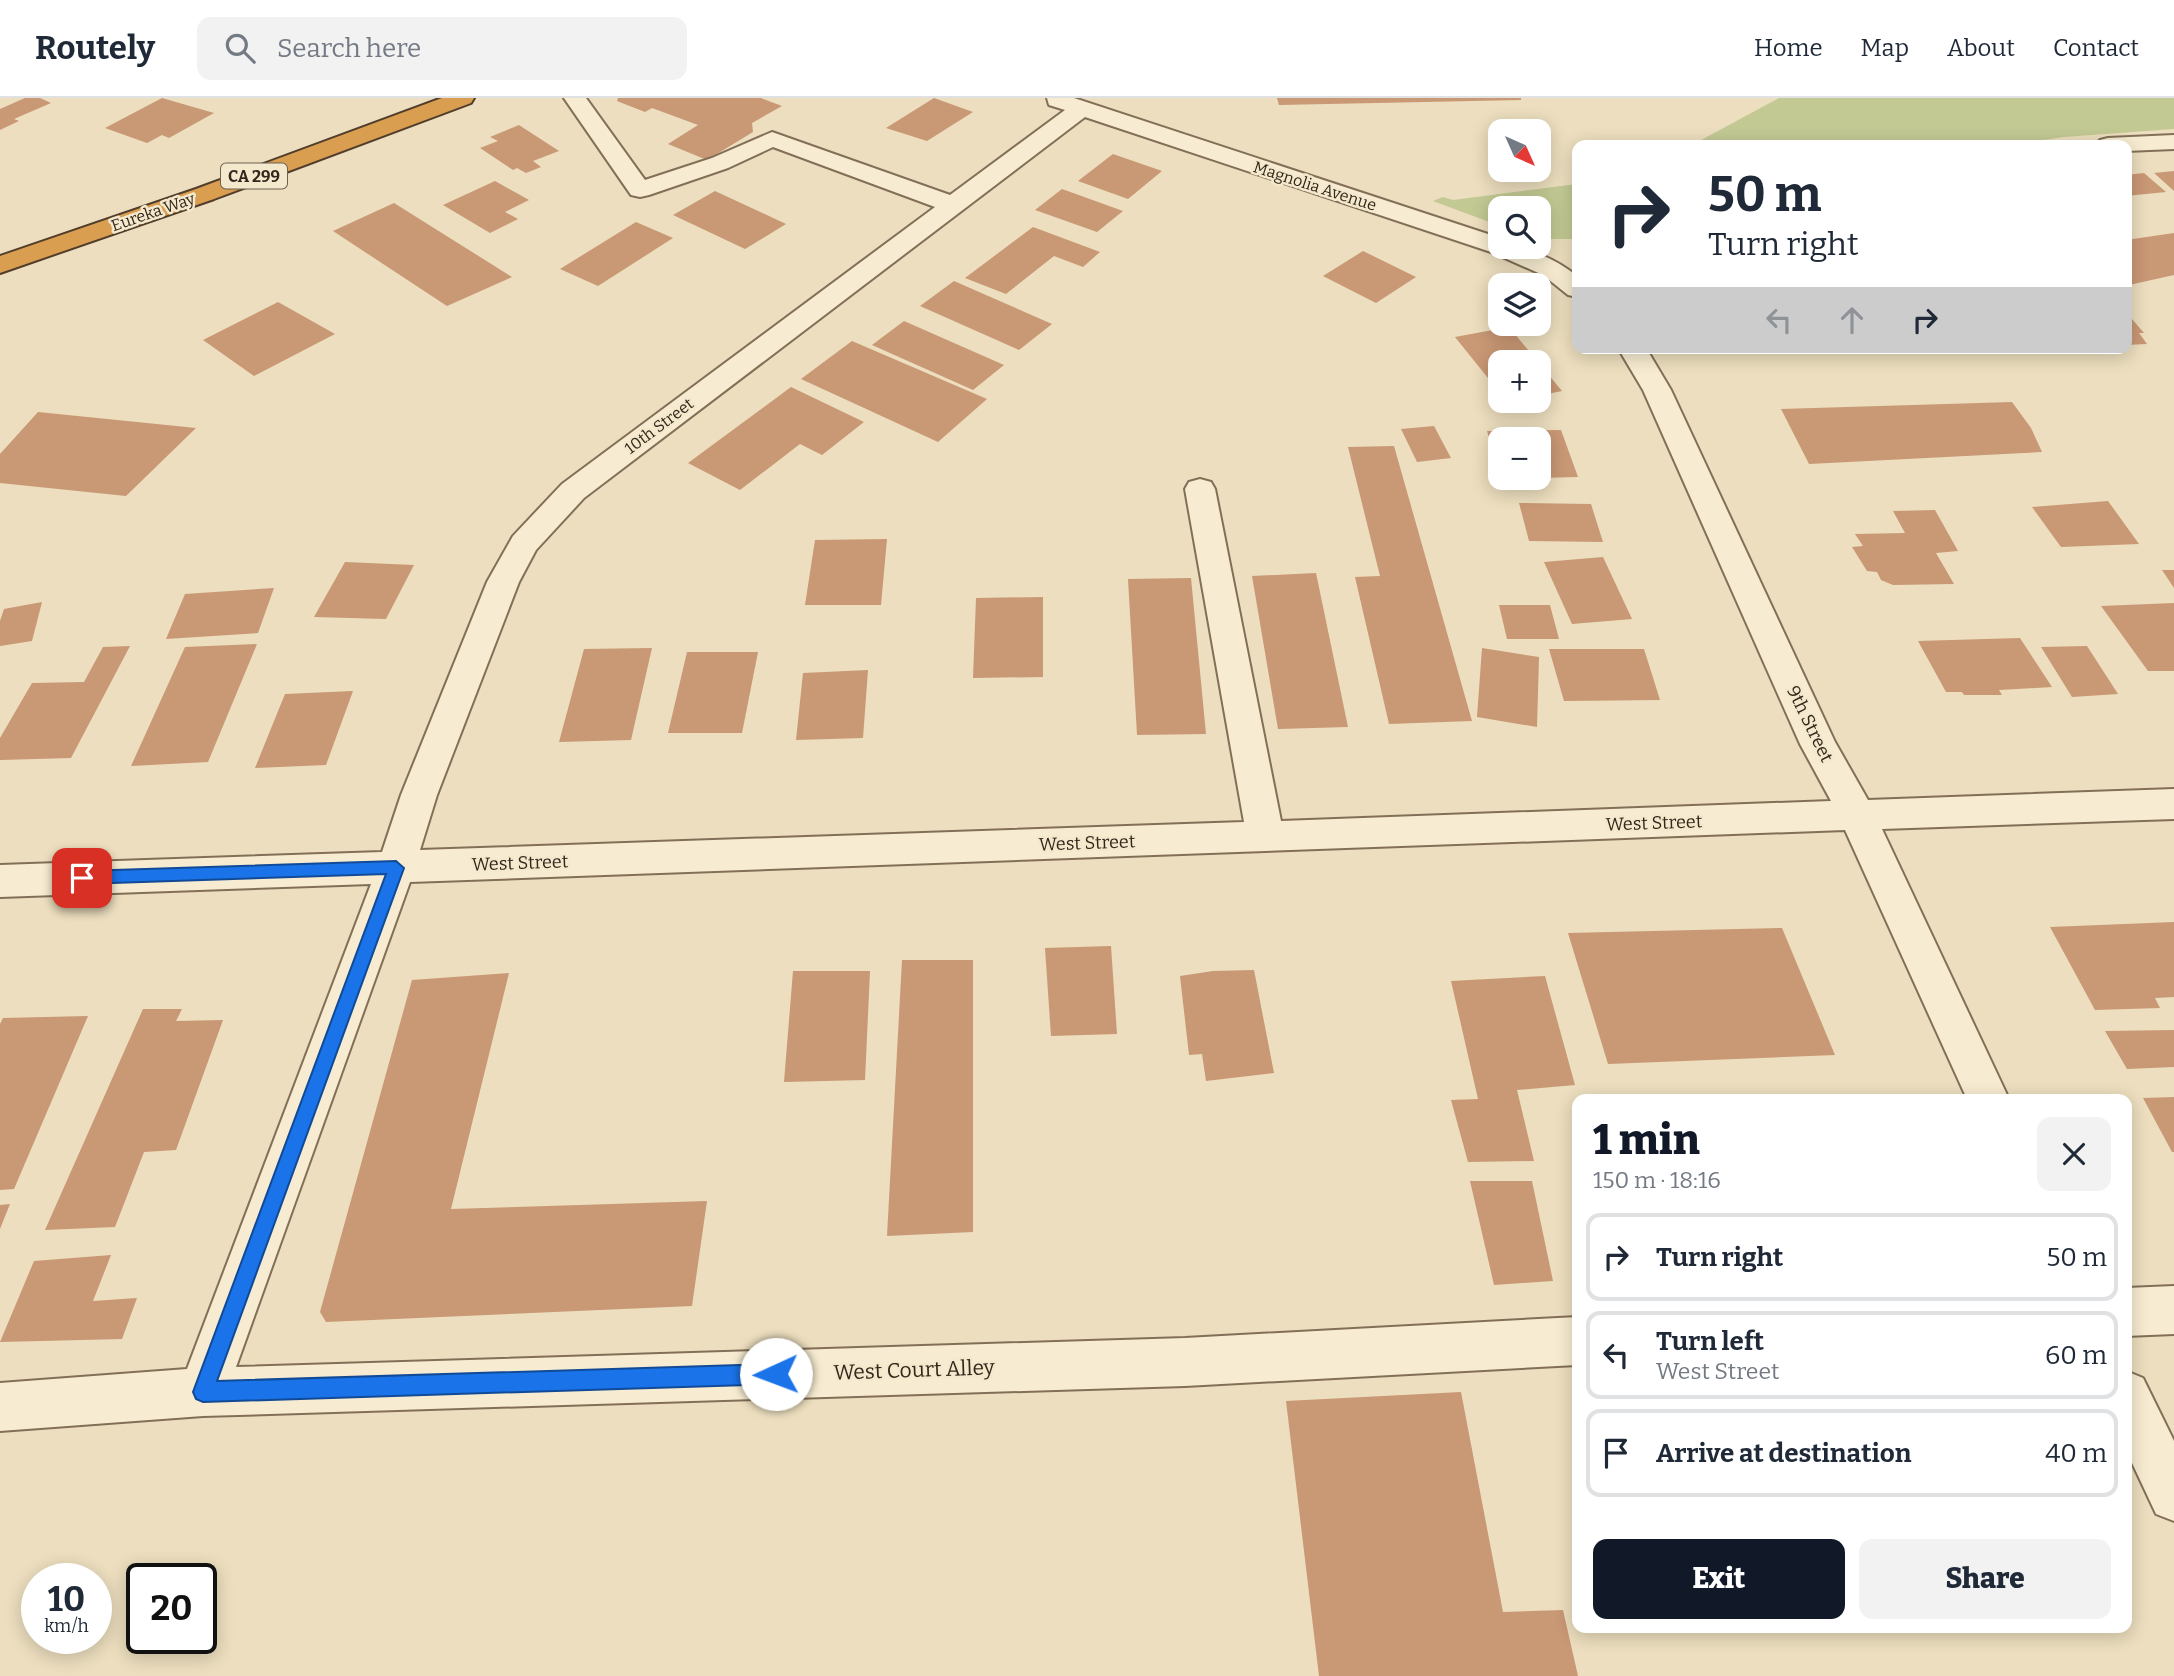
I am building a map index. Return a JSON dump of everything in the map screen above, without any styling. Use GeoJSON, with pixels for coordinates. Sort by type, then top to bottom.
{"type":"FeatureCollection","features":[{"type":"Feature","properties":{"kind":"highway","name":"Eureka Way"},"geometry":{"type":"LineString","coordinates":[[0,264],[205,194],[463,98]]}},
{"type":"Feature","properties":{"kind":"street"},"geometry":{"type":"LineString","coordinates":[[575,98],[640,190],[720,163],[772,139],[953,205]]}},
{"type":"Feature","properties":{"kind":"street","name":"Magnolia Avenue"},"geometry":{"type":"LineString","coordinates":[[1051,98],[1500,247],[1565,264]]}},
{"type":"Feature","properties":{"kind":"street","name":"10th Street"},"geometry":{"type":"LineString","coordinates":[[203,1392],[396,868],[419,795],[487,618],[524,544],[573,491],[1082,108]]}},
{"type":"Feature","properties":{"kind":"street"},"geometry":{"type":"LineString","coordinates":[[2132,144],[2174,142]]}},
{"type":"Feature","properties":{"kind":"street","name":"9th Street"},"geometry":{"type":"LineString","coordinates":[[1636,354],[1657,390],[1818,744],[1857,815],[1986,1094]]}},
{"type":"Feature","properties":{"kind":"street"},"geometry":{"type":"LineString","coordinates":[[1200,489],[1265,836]]}},
{"type":"Feature","properties":{"kind":"street","name":"West Street"},"geometry":{"type":"LineString","coordinates":[[0,881],[2174,804]]}},
{"type":"Feature","properties":{"kind":"street"},"geometry":{"type":"LineString","coordinates":[[2132,1312],[2174,1310]]}},
{"type":"Feature","properties":{"kind":"street","name":"West Court Alley"},"geometry":{"type":"LineString","coordinates":[[0,1407],[203,1392],[1185,1362],[1572,1341]]}},
{"type":"Feature","properties":{"kind":"street"},"geometry":{"type":"LineString","coordinates":[[2132,1408],[2174,1496]]}},
{"type":"Feature","properties":{"kind":"green space"},"geometry":{"type":"Polygon","coordinates":[[[1779,98],[2174,98],[2174,129],[2044,140],[1701,140],[1779,98]]]}},
{"type":"Feature","properties":{"kind":"green space"},"geometry":{"type":"Polygon","coordinates":[[[1572,185],[1572,239],[1551,239],[1551,196],[1488,196],[1488,222],[1433,201],[1443,197],[1453,200],[1572,185]]]}},
{"type":"Feature","properties":{"kind":"building"},"geometry":{"type":"Polygon","coordinates":[[[25,98],[40,98],[51,103],[14,119],[19,121],[0,130],[0,109],[25,98]]]}},
{"type":"Feature","properties":{"kind":"building"},"geometry":{"type":"Polygon","coordinates":[[[162,98],[214,113],[169,138],[162,135],[147,143],[105,128],[162,98]]]}},
{"type":"Feature","properties":{"kind":"building"},"geometry":{"type":"Polygon","coordinates":[[[618,98],[761,98],[782,106],[752,123],[753,132],[707,160],[668,144],[698,125],[652,108],[645,112],[617,101],[618,98]]]}},
{"type":"Feature","properties":{"kind":"building"},"geometry":{"type":"Polygon","coordinates":[[[934,98],[973,112],[927,141],[886,128],[934,98]]]}},
{"type":"Feature","properties":{"kind":"building"},"geometry":{"type":"Polygon","coordinates":[[[1277,98],[1521,98],[1521,100],[1279,105],[1277,98]]]}},
{"type":"Feature","properties":{"kind":"building"},"geometry":{"type":"Polygon","coordinates":[[[519,125],[559,151],[533,161],[541,167],[526,173],[517,168],[513,170],[480,148],[498,141],[490,137],[519,125]]]}},
{"type":"Feature","properties":{"kind":"building"},"geometry":{"type":"Polygon","coordinates":[[[1113,154],[1162,171],[1128,199],[1078,181],[1113,154]]]}},
{"type":"Feature","properties":{"kind":"building"},"geometry":{"type":"Polygon","coordinates":[[[2174,171],[2174,191],[2154,173],[2174,171]]]}},
{"type":"Feature","properties":{"kind":"building"},"geometry":{"type":"Polygon","coordinates":[[[2144,173],[2166,192],[2132,195],[2132,174],[2144,173]]]}},
{"type":"Feature","properties":{"kind":"building"},"geometry":{"type":"Polygon","coordinates":[[[495,181],[529,200],[505,212],[518,219],[490,233],[443,205],[495,181]]]}},
{"type":"Feature","properties":{"kind":"building"},"geometry":{"type":"Polygon","coordinates":[[[1062,189],[1123,211],[1097,232],[1035,210],[1062,189]]]}},
{"type":"Feature","properties":{"kind":"building"},"geometry":{"type":"Polygon","coordinates":[[[715,191],[786,224],[745,249],[673,215],[715,191]]]}},
{"type":"Feature","properties":{"kind":"building"},"geometry":{"type":"Polygon","coordinates":[[[394,203],[512,277],[447,306],[333,231],[394,203]]]}},
{"type":"Feature","properties":{"kind":"building"},"geometry":{"type":"Polygon","coordinates":[[[636,222],[673,238],[598,286],[560,269],[636,222]]]}},
{"type":"Feature","properties":{"kind":"building"},"geometry":{"type":"Polygon","coordinates":[[[1033,227],[1100,252],[1083,267],[1054,256],[1006,294],[965,278],[1033,227]]]}},
{"type":"Feature","properties":{"kind":"building"},"geometry":{"type":"Polygon","coordinates":[[[2174,233],[2174,275],[2132,284],[2132,239],[2174,233]]]}},
{"type":"Feature","properties":{"kind":"building"},"geometry":{"type":"Polygon","coordinates":[[[1363,251],[1416,277],[1376,303],[1323,276],[1363,251]]]}},
{"type":"Feature","properties":{"kind":"building"},"geometry":{"type":"Polygon","coordinates":[[[954,281],[1052,324],[1019,350],[920,306],[954,281]]]}},
{"type":"Feature","properties":{"kind":"building"},"geometry":{"type":"Polygon","coordinates":[[[278,302],[335,334],[254,376],[203,340],[278,302]]]}},
{"type":"Feature","properties":{"kind":"building"},"geometry":{"type":"Polygon","coordinates":[[[2132,319],[2144,333],[2139,333],[2147,344],[2132,345],[2132,319]]]}},
{"type":"Feature","properties":{"kind":"building"},"geometry":{"type":"Polygon","coordinates":[[[904,321],[1004,365],[973,390],[872,345],[904,321]]]}},
{"type":"Feature","properties":{"kind":"building"},"geometry":{"type":"Polygon","coordinates":[[[1488,331],[1488,336],[1516,336],[1528,350],[1488,350],[1488,378],[1455,337],[1488,331]]]}},
{"type":"Feature","properties":{"kind":"building"},"geometry":{"type":"Polygon","coordinates":[[[852,341],[987,399],[938,442],[801,379],[852,341]]]}},
{"type":"Feature","properties":{"kind":"building"},"geometry":{"type":"Polygon","coordinates":[[[1551,378],[1562,391],[1551,393],[1551,378]]]}},
{"type":"Feature","properties":{"kind":"building"},"geometry":{"type":"Polygon","coordinates":[[[791,387],[864,422],[822,455],[800,444],[740,490],[688,463],[791,387]]]}},
{"type":"Feature","properties":{"kind":"building"},"geometry":{"type":"Polygon","coordinates":[[[2012,402],[2031,428],[2042,452],[1809,464],[1781,409],[2012,402]]]}},
{"type":"Feature","properties":{"kind":"building"},"geometry":{"type":"Polygon","coordinates":[[[38,412],[196,428],[126,496],[0,483],[0,454],[38,412]]]}},
{"type":"Feature","properties":{"kind":"building"},"geometry":{"type":"Polygon","coordinates":[[[1434,426],[1451,458],[1417,462],[1401,429],[1434,426]]]}},
{"type":"Feature","properties":{"kind":"building"},"geometry":{"type":"Polygon","coordinates":[[[1551,430],[1561,430],[1578,477],[1551,478],[1551,430]]]}},
{"type":"Feature","properties":{"kind":"building"},"geometry":{"type":"Polygon","coordinates":[[[1394,446],[1472,721],[1389,724],[1355,577],[1380,576],[1348,447],[1394,446]]]}},
{"type":"Feature","properties":{"kind":"building"},"geometry":{"type":"Polygon","coordinates":[[[2108,501],[2139,544],[2061,547],[2032,507],[2108,501]]]}},
{"type":"Feature","properties":{"kind":"building"},"geometry":{"type":"Polygon","coordinates":[[[1519,503],[1591,504],[1603,542],[1529,541],[1519,503]]]}},
{"type":"Feature","properties":{"kind":"building"},"geometry":{"type":"Polygon","coordinates":[[[1935,510],[1958,551],[1936,553],[1954,584],[1893,585],[1881,580],[1877,572],[1867,571],[1852,547],[1863,546],[1855,534],[1905,533],[1893,511],[1935,510]]]}},
{"type":"Feature","properties":{"kind":"building"},"geometry":{"type":"Polygon","coordinates":[[[887,539],[881,605],[805,605],[815,540],[887,539]]]}},
{"type":"Feature","properties":{"kind":"building"},"geometry":{"type":"Polygon","coordinates":[[[1603,557],[1632,619],[1572,624],[1544,562],[1603,557]]]}},
{"type":"Feature","properties":{"kind":"building"},"geometry":{"type":"Polygon","coordinates":[[[345,562],[414,565],[386,619],[314,617],[345,562]]]}},
{"type":"Feature","properties":{"kind":"building"},"geometry":{"type":"Polygon","coordinates":[[[2162,570],[2174,570],[2174,588],[2162,570]]]}},
{"type":"Feature","properties":{"kind":"building"},"geometry":{"type":"Polygon","coordinates":[[[1316,573],[1348,727],[1278,729],[1252,576],[1316,573]]]}},
{"type":"Feature","properties":{"kind":"building"},"geometry":{"type":"Polygon","coordinates":[[[1191,578],[1206,734],[1137,735],[1128,579],[1191,578]]]}},
{"type":"Feature","properties":{"kind":"building"},"geometry":{"type":"Polygon","coordinates":[[[274,588],[258,633],[166,639],[185,594],[274,588]]]}},
{"type":"Feature","properties":{"kind":"building"},"geometry":{"type":"Polygon","coordinates":[[[1043,597],[1043,677],[973,678],[976,598],[1043,597]]]}},
{"type":"Feature","properties":{"kind":"building"},"geometry":{"type":"Polygon","coordinates":[[[42,602],[32,641],[0,646],[0,621],[4,609],[42,602]]]}},
{"type":"Feature","properties":{"kind":"building"},"geometry":{"type":"Polygon","coordinates":[[[2174,603],[2174,671],[2148,671],[2101,606],[2174,603]]]}},
{"type":"Feature","properties":{"kind":"building"},"geometry":{"type":"Polygon","coordinates":[[[1499,605],[1550,605],[1559,639],[1507,639],[1499,605]]]}},
{"type":"Feature","properties":{"kind":"building"},"geometry":{"type":"Polygon","coordinates":[[[2020,638],[2052,687],[1999,690],[2002,695],[1946,692],[1918,641],[2020,638]]]}},
{"type":"Feature","properties":{"kind":"building"},"geometry":{"type":"Polygon","coordinates":[[[257,644],[208,762],[131,766],[185,647],[257,644]]]}},
{"type":"Feature","properties":{"kind":"building"},"geometry":{"type":"Polygon","coordinates":[[[130,646],[71,758],[0,760],[0,738],[32,683],[84,682],[103,647],[130,646]]]}},
{"type":"Feature","properties":{"kind":"building"},"geometry":{"type":"Polygon","coordinates":[[[2087,646],[2118,694],[2072,697],[2041,647],[2087,646]]]}},
{"type":"Feature","properties":{"kind":"building"},"geometry":{"type":"Polygon","coordinates":[[[652,648],[631,740],[559,742],[584,649],[652,648]]]}},
{"type":"Feature","properties":{"kind":"building"},"geometry":{"type":"Polygon","coordinates":[[[1482,648],[1539,657],[1537,727],[1477,717],[1482,648]]]}},
{"type":"Feature","properties":{"kind":"building"},"geometry":{"type":"Polygon","coordinates":[[[1549,649],[1644,649],[1660,700],[1564,701],[1549,649]]]}},
{"type":"Feature","properties":{"kind":"building"},"geometry":{"type":"Polygon","coordinates":[[[687,652],[758,652],[742,733],[668,733],[687,652]]]}},
{"type":"Feature","properties":{"kind":"building"},"geometry":{"type":"Polygon","coordinates":[[[868,670],[863,738],[796,740],[803,673],[868,670]]]}},
{"type":"Feature","properties":{"kind":"building"},"geometry":{"type":"Polygon","coordinates":[[[353,691],[326,765],[255,768],[285,694],[353,691]]]}},
{"type":"Feature","properties":{"kind":"building"},"geometry":{"type":"Polygon","coordinates":[[[2174,922],[2174,997],[2155,998],[2160,1008],[2095,1010],[2050,927],[2174,922]]]}},
{"type":"Feature","properties":{"kind":"building"},"geometry":{"type":"Polygon","coordinates":[[[1782,928],[1835,1055],[1608,1064],[1568,933],[1782,928]]]}},
{"type":"Feature","properties":{"kind":"building"},"geometry":{"type":"Polygon","coordinates":[[[1111,946],[1117,1034],[1051,1036],[1045,948],[1111,946]]]}},
{"type":"Feature","properties":{"kind":"building"},"geometry":{"type":"Polygon","coordinates":[[[902,960],[973,960],[973,1232],[887,1236],[902,960]]]}},
{"type":"Feature","properties":{"kind":"building"},"geometry":{"type":"Polygon","coordinates":[[[1254,970],[1274,1073],[1206,1081],[1202,1054],[1189,1055],[1180,976],[1213,971],[1254,970]]]}},
{"type":"Feature","properties":{"kind":"building"},"geometry":{"type":"Polygon","coordinates":[[[793,971],[870,971],[865,1080],[784,1082],[793,971]]]}},
{"type":"Feature","properties":{"kind":"building"},"geometry":{"type":"Polygon","coordinates":[[[509,973],[451,1209],[707,1201],[692,1306],[326,1322],[320,1312],[412,980],[509,973]]]}},
{"type":"Feature","properties":{"kind":"building"},"geometry":{"type":"Polygon","coordinates":[[[1545,976],[1575,1085],[1517,1090],[1534,1161],[1468,1162],[1451,1100],[1478,1099],[1451,981],[1545,976]]]}},
{"type":"Feature","properties":{"kind":"building"},"geometry":{"type":"Polygon","coordinates":[[[143,1009],[182,1009],[176,1021],[223,1020],[176,1150],[144,1152],[115,1227],[45,1230],[143,1009]]]}},
{"type":"Feature","properties":{"kind":"building"},"geometry":{"type":"Polygon","coordinates":[[[88,1016],[14,1189],[0,1190],[0,1024],[3,1018],[88,1016]]]}},
{"type":"Feature","properties":{"kind":"building"},"geometry":{"type":"Polygon","coordinates":[[[2174,1030],[2174,1067],[2127,1069],[2105,1031],[2174,1030]]]}},
{"type":"Feature","properties":{"kind":"building"},"geometry":{"type":"Polygon","coordinates":[[[2174,1097],[2174,1152],[2172,1152],[2143,1098],[2174,1097]]]}},
{"type":"Feature","properties":{"kind":"building"},"geometry":{"type":"Polygon","coordinates":[[[1470,1181],[1532,1181],[1553,1281],[1494,1285],[1470,1181]]]}},
{"type":"Feature","properties":{"kind":"building"},"geometry":{"type":"Polygon","coordinates":[[[10,1204],[0,1229],[0,1205],[10,1204]]]}},
{"type":"Feature","properties":{"kind":"building"},"geometry":{"type":"Polygon","coordinates":[[[111,1255],[93,1301],[137,1298],[122,1339],[0,1342],[34,1261],[111,1255]]]}},
{"type":"Feature","properties":{"kind":"building"},"geometry":{"type":"Polygon","coordinates":[[[1461,1392],[1503,1612],[1563,1610],[1578,1676],[1319,1676],[1286,1401],[1461,1392]]]}},
{"type":"Feature","properties":{"kind":"route"},"geometry":{"type":"LineString","coordinates":[[82,878],[396,868],[203,1392],[776,1374]]}}]}
